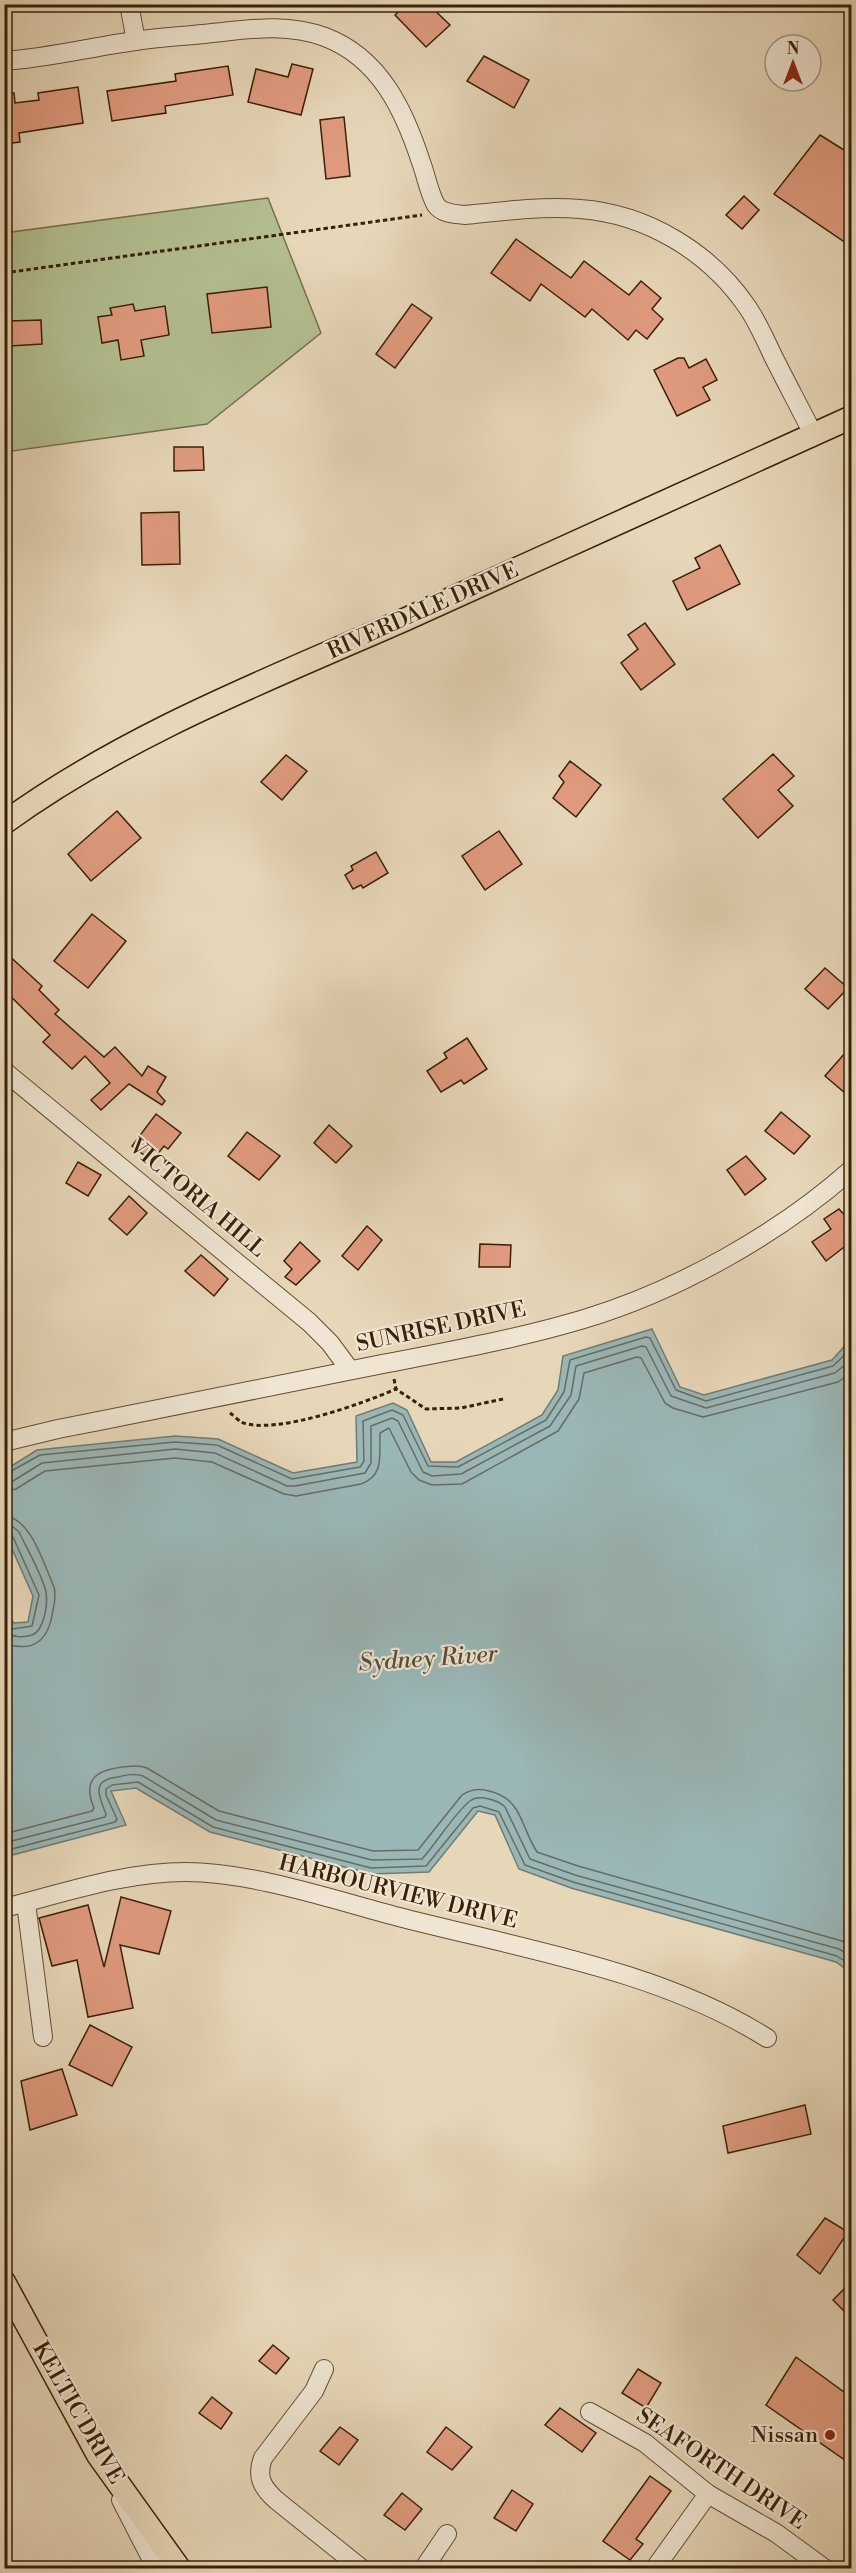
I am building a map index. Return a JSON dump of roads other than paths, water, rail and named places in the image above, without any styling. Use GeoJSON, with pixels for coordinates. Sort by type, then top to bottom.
{"type":"FeatureCollection","features":[{"type":"Feature","properties":{"kind":"main road","name":"RIVERDALE DRIVE"},"geometry":{"type":"LineString","coordinates":[[4,824],[113,754],[182,718],[565,548],[852,417]]}},
{"type":"Feature","properties":{"kind":"main road","name":"KELTIC DRIVE"},"geometry":{"type":"LineString","coordinates":[[4,2282],[98,2455],[180,2568]]}},
{"type":"Feature","properties":{"kind":"street"},"geometry":{"type":"LineString","coordinates":[[129,4],[136,41]]}},
{"type":"Feature","properties":{"kind":"street"},"geometry":{"type":"LineString","coordinates":[[4,61],[31,59],[136,41],[282,27],[311,33],[345,47],[379,75],[396,99],[412,134],[437,206],[451,214],[465,215],[555,208],[591,210],[637,221],[680,242],[717,271],[748,308],[813,434]]}},
{"type":"Feature","properties":{"kind":"street","name":"VICTORIA HILL"},"geometry":{"type":"LineString","coordinates":[[4,1071],[309,1322],[330,1343],[350,1370]]}},
{"type":"Feature","properties":{"kind":"street","name":"SUNRISE DRIVE"},"geometry":{"type":"LineString","coordinates":[[4,1442],[58,1429],[508,1340],[586,1318],[644,1296],[735,1253],[818,1197],[852,1169]]}},
{"type":"Feature","properties":{"kind":"street","name":"HARBOURVIEW DRIVE"},"geometry":{"type":"LineString","coordinates":[[4,1908],[114,1880],[148,1874],[196,1873],[241,1878],[508,1944],[644,1982],[710,2006],[767,2038]]}},
{"type":"Feature","properties":{"kind":"street"},"geometry":{"type":"LineString","coordinates":[[26,1903],[43,2037]]}},
{"type":"Feature","properties":{"kind":"street"},"geometry":{"type":"LineString","coordinates":[[324,2368],[314,2391],[263,2458],[260,2466],[260,2480],[273,2498],[362,2568]]}},
{"type":"Feature","properties":{"kind":"street","name":"SEAFORTH DRIVE"},"geometry":{"type":"LineString","coordinates":[[590,2412],[645,2443],[708,2494],[776,2533],[824,2568]]}},
{"type":"Feature","properties":{"kind":"street"},"geometry":{"type":"LineString","coordinates":[[98,2455],[156,2568]]}},
{"type":"Feature","properties":{"kind":"street"},"geometry":{"type":"LineString","coordinates":[[655,2568],[708,2494]]}},
{"type":"Feature","properties":{"kind":"street"},"geometry":{"type":"LineString","coordinates":[[424,2568],[447,2534]]}},
{"type":"Feature","properties":{"kind":"water","name":"Sydney River"},"geometry":{"type":"Polygon","coordinates":[[[652,1329],[680,1387],[704,1395],[832,1360],[851,1339],[851,1973],[836,1962],[571,1888],[519,1869],[495,1815],[478,1811],[429,1872],[371,1874],[210,1832],[136,1788],[111,1791],[126,1825],[5,1857],[5,1613],[14,1623],[28,1622],[33,1596],[5,1533],[5,1470],[37,1450],[175,1436],[218,1439],[293,1473],[357,1462],[356,1416],[393,1403],[407,1410],[431,1462],[456,1462],[542,1415],[558,1390],[563,1356],[652,1329]]]}},
{"type":"Feature","properties":{"kind":"place","name":"Nissan"},"geometry":{"type":"Point","coordinates":[830,2435]}}]}
